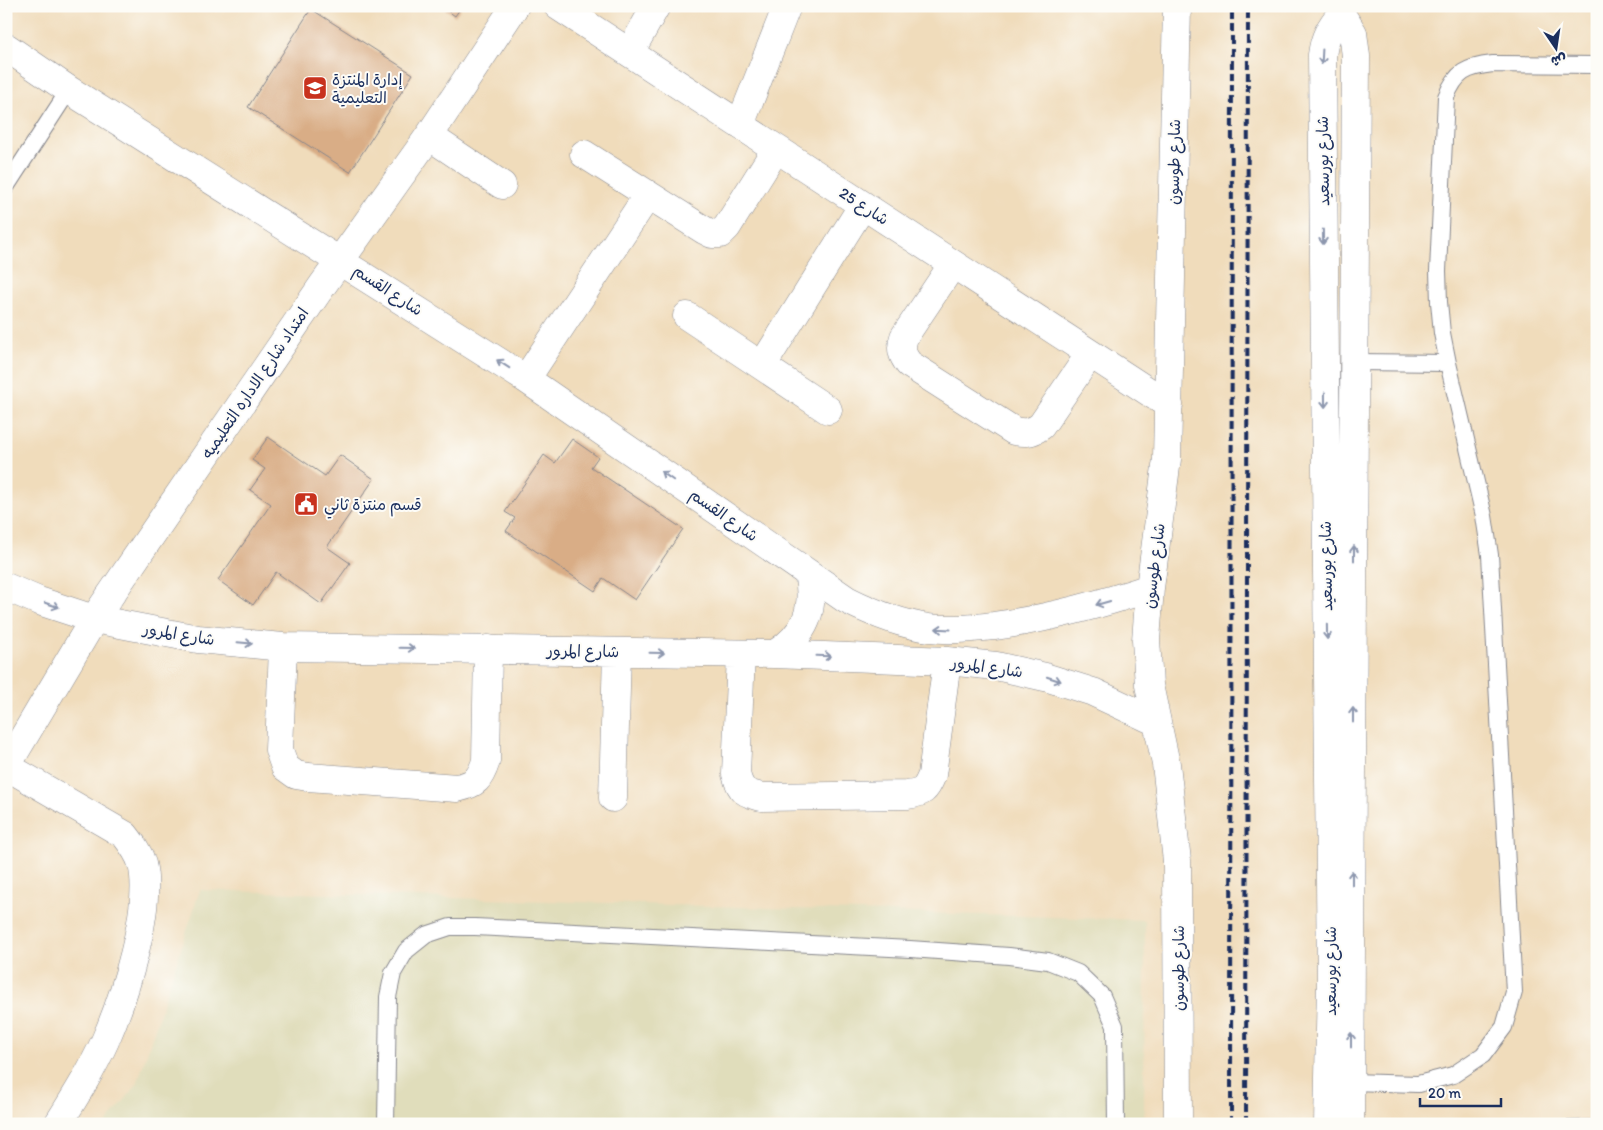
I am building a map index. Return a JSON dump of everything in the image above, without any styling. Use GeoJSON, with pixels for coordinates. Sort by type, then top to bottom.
{"type":"FeatureCollection","features":[{"type":"Feature","properties":{"kind":"street","name":"امتداد شارع الاداره التعليميه"},"geometry":{"type":"LineString","coordinates":[[6,766],[94,619],[340,260],[429,136],[515,6]]}},
{"type":"Feature","properties":{"kind":"street","name":"شارع 25"},"geometry":{"type":"LineString","coordinates":[[558,6],[1169,406]]}},
{"type":"Feature","properties":{"kind":"street"},"geometry":{"type":"LineString","coordinates":[[630,52],[656,6]]}},
{"type":"Feature","properties":{"kind":"street"},"geometry":{"type":"LineString","coordinates":[[740,125],[787,6]]}},
{"type":"Feature","properties":{"kind":"street","name":"شارع طوسون"},"geometry":{"type":"LineString","coordinates":[[1177,6],[1169,406],[1166,468],[1150,588],[1146,640],[1149,685],[1166,764],[1177,861],[1178,1124]]}},
{"type":"Feature","properties":{"kind":"street","name":"شارع بورسعيد"},"geometry":{"type":"LineString","coordinates":[[1328,1124],[1339,1082],[1356,362],[1356,45],[1353,33],[1341,10],[1328,31],[1322,55],[1331,983],[1339,1082],[1350,1124]]}},
{"type":"Feature","properties":{"kind":"street","name":"شارع القسم"},"geometry":{"type":"LineString","coordinates":[[6,47],[69,90],[526,378],[847,600],[887,618],[930,628],[953,630],[1020,622],[1064,614],[1150,588]]}},
{"type":"Feature","properties":{"kind":"street"},"geometry":{"type":"LineString","coordinates":[[429,136],[502,185]]}},
{"type":"Feature","properties":{"kind":"street"},"geometry":{"type":"LineString","coordinates":[[584,154],[704,230],[712,234],[720,234],[727,227],[776,149]]}},
{"type":"Feature","properties":{"kind":"street"},"geometry":{"type":"LineString","coordinates":[[526,378],[648,195]]}},
{"type":"Feature","properties":{"kind":"street"},"geometry":{"type":"LineString","coordinates":[[762,366],[863,205]]}},
{"type":"Feature","properties":{"kind":"street"},"geometry":{"type":"LineString","coordinates":[[953,264],[904,337],[901,346],[903,356],[910,364],[1014,431],[1025,433],[1034,431],[1041,426],[1090,354]]}},
{"type":"Feature","properties":{"kind":"street"},"geometry":{"type":"LineString","coordinates":[[687,316],[828,410]]}},
{"type":"Feature","properties":{"kind":"street"},"geometry":{"type":"LineString","coordinates":[[775,654],[799,634],[807,620],[811,604],[811,588],[808,573]]}},
{"type":"Feature","properties":{"kind":"street","name":"شارع المرور"},"geometry":{"type":"LineString","coordinates":[[6,587],[39,601],[94,619],[198,638],[283,646],[775,654],[947,661],[996,666],[1045,677],[1093,692],[1157,722]]}},
{"type":"Feature","properties":{"kind":"street"},"geometry":{"type":"LineString","coordinates":[[283,646],[279,750],[285,767],[296,775],[308,778],[457,788],[470,785],[481,776],[486,761],[488,649]]}},
{"type":"Feature","properties":{"kind":"street"},"geometry":{"type":"LineString","coordinates":[[614,798],[617,652]]}},
{"type":"Feature","properties":{"kind":"street"},"geometry":{"type":"LineString","coordinates":[[741,654],[736,774],[739,787],[748,794],[762,797],[907,795],[920,793],[928,786],[932,775],[947,661]]}},
{"type":"Feature","properties":{"kind":"street"},"geometry":{"type":"LineString","coordinates":[[6,766],[125,835],[137,852],[144,876],[140,922],[133,958],[120,1000],[105,1041],[58,1124]]}},
{"type":"Feature","properties":{"kind":"lane"},"geometry":{"type":"LineString","coordinates":[[1339,1082],[1418,1084],[1453,1075],[1483,1055],[1504,1027],[1514,992],[1490,555],[1484,516],[1448,363],[1442,325],[1438,271],[1446,97],[1451,83],[1462,72],[1476,66],[1493,64],[1597,65]]}},
{"type":"Feature","properties":{"kind":"lane"},"geometry":{"type":"LineString","coordinates":[[6,186],[69,90]]}},
{"type":"Feature","properties":{"kind":"lane"},"geometry":{"type":"LineString","coordinates":[[1356,362],[1448,363]]}},
{"type":"Feature","properties":{"kind":"lane"},"geometry":{"type":"LineString","coordinates":[[386,1124],[388,997],[393,973],[406,951],[426,935],[450,927],[475,926],[901,949],[1009,956],[1048,961],[1078,973],[1102,996],[1115,1026],[1116,1124]]}},
{"type":"Feature","properties":{"kind":"shaded area"},"geometry":{"type":"Polygon","coordinates":[[[200,890],[1145,920],[1144,1124],[106,1124],[137,1084],[200,890]]]}},
{"type":"Feature","properties":{"kind":"building"},"geometry":{"type":"Polygon","coordinates":[[[441,6],[462,6],[455,16],[441,6]]]}},
{"type":"Feature","properties":{"kind":"building"},"geometry":{"type":"Polygon","coordinates":[[[311,9],[413,74],[350,172],[248,107],[311,9]]]}},
{"type":"Feature","properties":{"kind":"building"},"geometry":{"type":"Polygon","coordinates":[[[268,437],[325,476],[340,455],[374,479],[327,547],[350,563],[321,604],[276,572],[253,605],[218,580],[271,504],[250,490],[265,469],[252,460],[268,437]]]}},
{"type":"Feature","properties":{"kind":"building"},"geometry":{"type":"Polygon","coordinates":[[[572,439],[598,457],[591,467],[683,529],[635,600],[603,578],[595,591],[506,531],[515,518],[505,512],[544,455],[555,463],[572,439]]]}},
{"type":"Feature","properties":{"kind":"building"},"geometry":{"type":"Polygon","coordinates":[[[1594,783],[1597,783],[1597,839],[1595,839],[1594,783]]]}},
{"type":"Feature","properties":{"kind":"building"},"geometry":{"type":"Polygon","coordinates":[[[1597,1120],[1597,1124],[1488,1124],[1488,1122],[1597,1120]]]}},
{"type":"Feature","properties":{"kind":"railway"},"geometry":{"type":"LineString","coordinates":[[1231,1124],[1232,6]]}},
{"type":"Feature","properties":{"kind":"railway"},"geometry":{"type":"LineString","coordinates":[[1246,1124],[1248,6]]}},
{"type":"Feature","properties":{"kind":"place","name":"إدارة المنتزة التعليمية"},"geometry":{"type":"Point","coordinates":[315,88]}},
{"type":"Feature","properties":{"kind":"place","name":"قسم منتزة ثاني"},"geometry":{"type":"Point","coordinates":[306,504]}}]}
